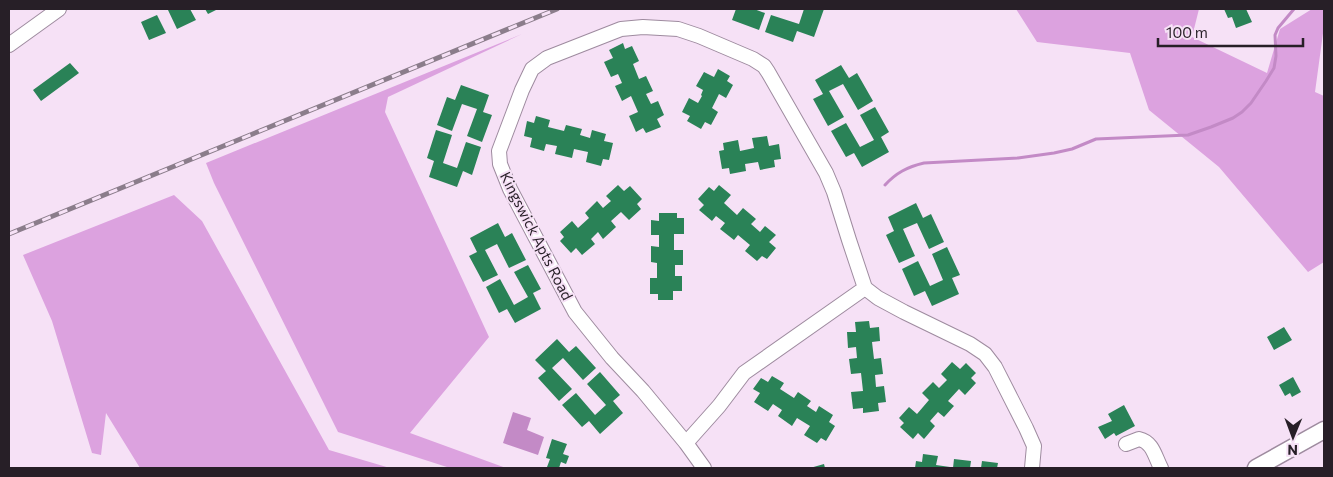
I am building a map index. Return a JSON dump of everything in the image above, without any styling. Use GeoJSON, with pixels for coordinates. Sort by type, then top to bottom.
{"type":"FeatureCollection","features":[{"type":"Feature","properties":{"kind":"main road"},"geometry":{"type":"LineString","coordinates":[[1256,468],[1324,430]]}},
{"type":"Feature","properties":{"kind":"street"},"geometry":{"type":"LineString","coordinates":[[9,45],[59,9]]}},
{"type":"Feature","properties":{"kind":"street","name":"Kingswick Apts Road"},"geometry":{"type":"LineString","coordinates":[[704,468],[643,391],[612,358],[575,312],[510,189],[500,164],[499,151],[532,69],[547,58],[621,28],[643,26],[678,29],[754,59],[764,66],[768,72],[826,173],[865,288]]}},
{"type":"Feature","properties":{"kind":"street"},"geometry":{"type":"LineString","coordinates":[[686,443],[719,406],[744,372],[865,288],[887,302],[970,344],[985,354],[995,367],[1034,446],[1032,468]]}},
{"type":"Feature","properties":{"kind":"street"},"geometry":{"type":"LineString","coordinates":[[1126,444],[1139,439],[1148,442],[1161,468]]}},
{"type":"Feature","properties":{"kind":"shaded area"},"geometry":{"type":"Polygon","coordinates":[[[1016,9],[1199,9],[1192,37],[1267,73],[1280,29],[1312,9],[1324,9],[1324,26],[1315,92],[1324,96],[1324,262],[1308,272],[1219,167],[1149,110],[1130,53],[1037,42],[1016,9]]]}},
{"type":"Feature","properties":{"kind":"shaded area"},"geometry":{"type":"Polygon","coordinates":[[[522,34],[388,97],[385,112],[489,337],[410,433],[506,468],[450,468],[338,432],[214,183],[206,163],[522,34]]]}},
{"type":"Feature","properties":{"kind":"shaded area"},"geometry":{"type":"Polygon","coordinates":[[[174,195],[202,221],[329,450],[390,468],[140,468],[106,413],[101,455],[92,453],[52,321],[23,255],[174,195]]]}},
{"type":"Feature","properties":{"kind":"shaded area"},"geometry":{"type":"Polygon","coordinates":[[[513,412],[531,418],[527,430],[544,437],[538,455],[503,443],[513,412]]]}},
{"type":"Feature","properties":{"kind":"building"},"geometry":{"type":"Polygon","coordinates":[[[190,9],[196,20],[177,29],[168,10],[190,9]]]}},
{"type":"Feature","properties":{"kind":"building"},"geometry":{"type":"Polygon","coordinates":[[[205,9],[218,9],[208,14],[205,9]]]}},
{"type":"Feature","properties":{"kind":"building"},"geometry":{"type":"Polygon","coordinates":[[[736,9],[754,9],[765,13],[759,30],[732,20],[736,9]]]}},
{"type":"Feature","properties":{"kind":"building"},"geometry":{"type":"Polygon","coordinates":[[[804,9],[824,9],[814,37],[797,31],[793,42],[765,32],[771,15],[799,24],[804,9]]]}},
{"type":"Feature","properties":{"kind":"building"},"geometry":{"type":"Polygon","coordinates":[[[1224,9],[1246,9],[1252,22],[1236,28],[1232,17],[1228,18],[1224,9]]]}},
{"type":"Feature","properties":{"kind":"building"},"geometry":{"type":"Polygon","coordinates":[[[157,15],[166,33],[149,40],[141,22],[157,15]]]}},
{"type":"Feature","properties":{"kind":"building"},"geometry":{"type":"Polygon","coordinates":[[[623,43],[625,49],[632,46],[639,61],[633,64],[639,79],[646,76],[653,91],[646,94],[651,104],[658,101],[664,115],[657,119],[661,127],[646,133],[643,128],[636,132],[629,116],[638,112],[631,96],[622,101],[615,86],[622,83],[618,74],[611,77],[604,62],[613,58],[609,50],[623,43]]]}},
{"type":"Feature","properties":{"kind":"building"},"geometry":{"type":"Polygon","coordinates":[[[70,63],[79,73],[41,101],[33,90],[70,63]]]}},
{"type":"Feature","properties":{"kind":"building"},"geometry":{"type":"Polygon","coordinates":[[[841,65],[849,78],[857,73],[873,101],[858,110],[843,84],[829,91],[844,117],[828,126],[813,99],[823,94],[815,80],[841,65]]]}},
{"type":"Feature","properties":{"kind":"building"},"geometry":{"type":"Polygon","coordinates":[[[718,69],[730,76],[727,81],[733,85],[726,98],[719,94],[712,108],[718,112],[711,125],[705,122],[701,129],[687,121],[690,116],[682,112],[689,98],[698,103],[702,96],[703,90],[696,86],[704,72],[714,77],[718,69]]]}},
{"type":"Feature","properties":{"kind":"building"},"geometry":{"type":"Polygon","coordinates":[[[461,85],[489,95],[483,112],[492,115],[482,142],[467,136],[477,109],[462,104],[452,131],[437,125],[447,97],[455,100],[461,85]]]}},
{"type":"Feature","properties":{"kind":"building"},"geometry":{"type":"Polygon","coordinates":[[[875,107],[889,132],[881,137],[889,152],[862,167],[854,153],[846,157],[831,131],[846,123],[860,147],[874,140],[860,115],[875,107]]]}},
{"type":"Feature","properties":{"kind":"building"},"geometry":{"type":"Polygon","coordinates":[[[536,116],[550,120],[548,127],[564,131],[566,125],[582,129],[580,135],[590,138],[592,130],[606,134],[604,141],[613,143],[609,160],[603,159],[601,166],[586,162],[588,152],[574,149],[572,158],[555,154],[557,146],[546,144],[544,151],[530,147],[532,138],[524,136],[527,121],[534,123],[536,116]]]}},
{"type":"Feature","properties":{"kind":"building"},"geometry":{"type":"Polygon","coordinates":[[[436,130],[452,135],[443,163],[457,168],[466,142],[481,147],[472,175],[463,171],[457,187],[429,177],[434,161],[427,158],[436,130]]]}},
{"type":"Feature","properties":{"kind":"building"},"geometry":{"type":"Polygon","coordinates":[[[767,136],[769,146],[779,144],[781,159],[774,160],[775,167],[760,170],[758,162],[745,164],[746,171],[730,174],[729,168],[722,169],[719,151],[724,150],[723,143],[738,140],[740,151],[754,148],[752,138],[767,136]]]}},
{"type":"Feature","properties":{"kind":"building"},"geometry":{"type":"Polygon","coordinates":[[[618,185],[624,191],[630,186],[642,199],[637,204],[641,209],[629,220],[621,212],[611,221],[616,227],[603,239],[598,232],[591,239],[595,244],[582,255],[576,248],[571,253],[560,241],[564,237],[560,232],[572,221],[578,228],[589,218],[585,213],[597,201],[603,208],[611,201],[606,196],[618,185]]]}},
{"type":"Feature","properties":{"kind":"building"},"geometry":{"type":"Polygon","coordinates":[[[719,185],[731,195],[724,203],[737,215],[743,208],[756,219],[751,224],[760,232],[765,226],[776,235],[769,242],[776,248],[767,259],[762,256],[757,261],[745,251],[750,245],[738,235],[734,240],[720,229],[725,223],[716,216],[712,221],[699,210],[704,205],[698,199],[709,187],[714,191],[719,185]]]}},
{"type":"Feature","properties":{"kind":"building"},"geometry":{"type":"Polygon","coordinates":[[[916,203],[923,218],[931,214],[944,242],[929,249],[917,223],[903,229],[915,256],[899,263],[886,235],[894,231],[888,217],[916,203]]]}},
{"type":"Feature","properties":{"kind":"building"},"geometry":{"type":"Polygon","coordinates":[[[659,213],[677,213],[677,218],[684,218],[684,234],[674,234],[674,250],[683,250],[683,265],[675,265],[675,276],[682,276],[682,291],[673,291],[673,300],[658,300],[658,294],[650,294],[650,278],[657,278],[657,263],[651,262],[651,246],[659,247],[659,235],[651,235],[651,220],[659,221],[659,213]]]}},
{"type":"Feature","properties":{"kind":"building"},"geometry":{"type":"Polygon","coordinates":[[[498,223],[505,237],[512,233],[526,260],[509,268],[497,244],[485,250],[498,275],[483,282],[469,256],[477,252],[470,238],[498,223]]]}},
{"type":"Feature","properties":{"kind":"building"},"geometry":{"type":"Polygon","coordinates":[[[947,247],[960,275],[952,278],[959,294],[932,306],[925,291],[914,296],[902,269],[918,261],[930,286],[943,280],[932,254],[947,247]]]}},
{"type":"Feature","properties":{"kind":"building"},"geometry":{"type":"Polygon","coordinates":[[[528,265],[541,289],[533,293],[541,309],[515,323],[507,309],[499,313],[486,287],[500,279],[514,305],[528,297],[514,272],[528,265]]]}},
{"type":"Feature","properties":{"kind":"building"},"geometry":{"type":"Polygon","coordinates":[[[869,321],[870,328],[879,327],[880,341],[872,342],[874,359],[881,358],[883,374],[875,375],[876,387],[884,386],[886,402],[878,403],[879,411],[863,413],[863,408],[853,409],[851,392],[863,391],[861,373],[851,374],[849,359],[857,358],[856,347],[848,348],[847,332],[856,332],[855,322],[869,321]]]}},
{"type":"Feature","properties":{"kind":"building"},"geometry":{"type":"Polygon","coordinates":[[[1284,327],[1292,340],[1274,350],[1267,337],[1284,327]]]}},
{"type":"Feature","properties":{"kind":"building"},"geometry":{"type":"Polygon","coordinates":[[[557,339],[569,352],[576,346],[596,368],[583,380],[563,358],[552,368],[572,389],[559,401],[538,378],[546,371],[535,360],[557,339]]]}},
{"type":"Feature","properties":{"kind":"building"},"geometry":{"type":"Polygon","coordinates":[[[952,362],[960,369],[966,363],[976,373],[971,378],[976,383],[965,395],[959,389],[948,401],[954,406],[944,417],[938,412],[930,421],[935,426],[924,439],[918,433],[913,439],[900,427],[904,423],[899,418],[909,407],[917,414],[929,400],[922,393],[933,382],[939,388],[947,380],[941,374],[952,362]]]}},
{"type":"Feature","properties":{"kind":"building"},"geometry":{"type":"Polygon","coordinates":[[[600,372],[620,395],[613,401],[623,413],[600,434],[589,421],[582,427],[562,405],[576,393],[595,415],[606,405],[587,384],[600,372]]]}},
{"type":"Feature","properties":{"kind":"building"},"geometry":{"type":"Polygon","coordinates":[[[772,376],[784,383],[780,389],[794,398],[798,392],[811,401],[807,406],[816,412],[819,406],[833,415],[829,422],[835,426],[826,441],[821,438],[817,443],[804,435],[810,426],[797,418],[792,426],[778,416],[782,410],[773,404],[768,411],[754,402],[760,393],[753,389],[761,378],[768,382],[772,376]]]}},
{"type":"Feature","properties":{"kind":"building"},"geometry":{"type":"Polygon","coordinates":[[[1293,377],[1301,392],[1292,397],[1290,393],[1285,396],[1279,385],[1293,377]]]}},
{"type":"Feature","properties":{"kind":"building"},"geometry":{"type":"Polygon","coordinates":[[[1124,405],[1135,426],[1116,436],[1114,433],[1105,439],[1098,427],[1112,421],[1108,414],[1124,405]]]}},
{"type":"Feature","properties":{"kind":"building"},"geometry":{"type":"Polygon","coordinates":[[[552,439],[567,444],[563,454],[569,456],[566,464],[561,462],[559,468],[547,467],[550,459],[546,458],[552,439]]]}},
{"type":"Feature","properties":{"kind":"building"},"geometry":{"type":"Polygon","coordinates":[[[923,454],[938,456],[936,465],[950,468],[915,468],[916,461],[922,462],[923,454]]]}},
{"type":"Feature","properties":{"kind":"building"},"geometry":{"type":"Polygon","coordinates":[[[954,459],[971,461],[970,468],[953,468],[954,459]]]}},
{"type":"Feature","properties":{"kind":"building"},"geometry":{"type":"Polygon","coordinates":[[[982,461],[998,463],[997,468],[981,468],[982,461]]]}},
{"type":"Feature","properties":{"kind":"building"},"geometry":{"type":"Polygon","coordinates":[[[824,464],[825,468],[810,468],[824,464]]]}},
{"type":"Feature","properties":{"kind":"waterway"},"geometry":{"type":"LineString","coordinates":[[885,185],[902,171],[924,163],[1018,158],[1054,153],[1072,149],[1096,139],[1188,135],[1233,118],[1251,103],[1274,68],[1276,56],[1275,35],[1278,28],[1294,9]]}},
{"type":"Feature","properties":{"kind":"railway"},"geometry":{"type":"LineString","coordinates":[[9,234],[557,9]]}}]}
